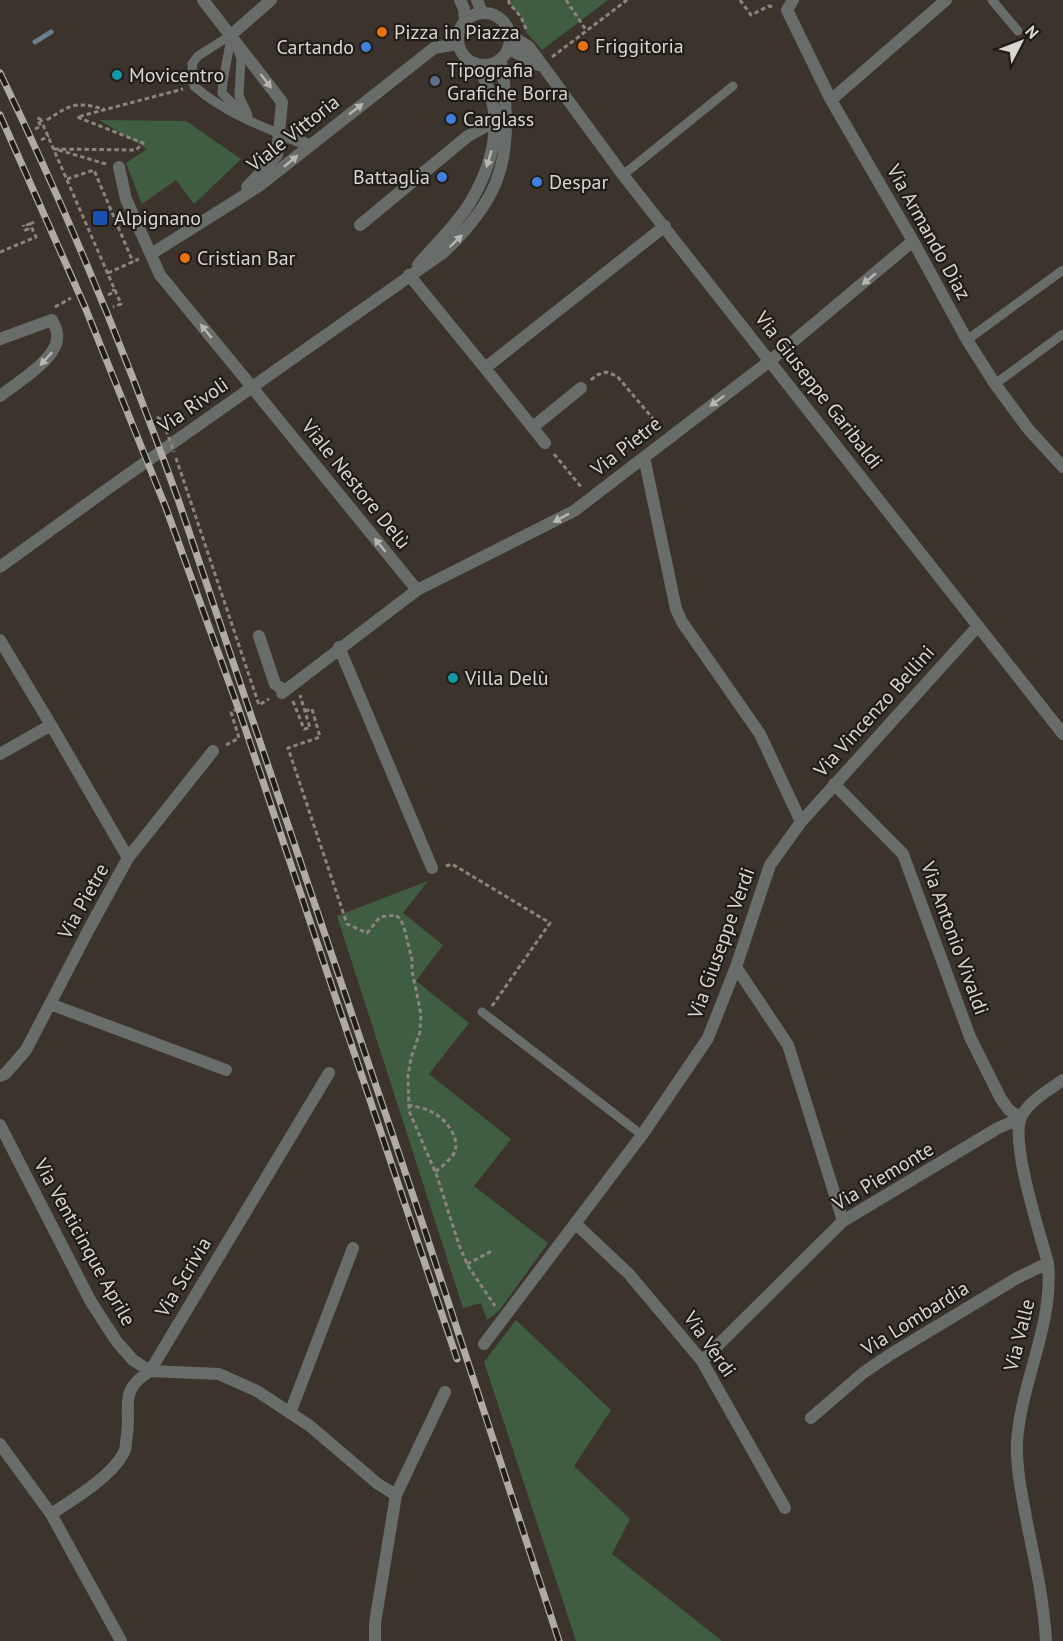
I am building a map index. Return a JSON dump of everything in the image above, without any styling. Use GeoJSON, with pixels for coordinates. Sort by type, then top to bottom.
{"type":"FeatureCollection","features":[{"type":"Feature","properties":{"kind":"street"},"geometry":{"type":"LineString","coordinates":[[203,0],[282,102],[277,155],[236,199]]}},
{"type":"Feature","properties":{"kind":"street"},"geometry":{"type":"LineString","coordinates":[[231,35],[271,0]]}},
{"type":"Feature","properties":{"kind":"street"},"geometry":{"type":"LineString","coordinates":[[460,0],[464,9],[465,21]]}},
{"type":"Feature","properties":{"kind":"street"},"geometry":{"type":"LineString","coordinates":[[477,0],[482,13]]}},
{"type":"Feature","properties":{"kind":"street"},"geometry":{"type":"LineString","coordinates":[[831,100],[946,0]]}},
{"type":"Feature","properties":{"kind":"street","name":"Via Armando Diaz"},"geometry":{"type":"LineString","coordinates":[[793,1],[787,10],[831,100],[913,241],[967,340],[995,384],[1029,430],[1063,468]]}},
{"type":"Feature","properties":{"kind":"street"},"geometry":{"type":"LineString","coordinates":[[482,13],[498,17],[507,27],[509,34],[508,48],[500,59],[489,64],[475,63],[463,54],[458,44],[458,33],[465,21],[482,13]]}},
{"type":"Feature","properties":{"kind":"street","name":"Via Giuseppe Garibaldi"},"geometry":{"type":"LineString","coordinates":[[509,34],[529,47],[623,175],[771,360],[1063,734]]}},
{"type":"Feature","properties":{"kind":"street","name":"Viale Vittoria"},"geometry":{"type":"LineString","coordinates":[[151,254],[266,180],[434,48],[458,44]]}},
{"type":"Feature","properties":{"kind":"street","name":"Via Giuseppe Garibaldi"},"geometry":{"type":"LineString","coordinates":[[508,48],[545,70]]}},
{"type":"Feature","properties":{"kind":"street","name":"Via Rivoli"},"geometry":{"type":"LineString","coordinates":[[0,567],[444,252],[466,231],[483,210],[497,182],[505,157],[508,129],[505,75],[500,59]]}},
{"type":"Feature","properties":{"kind":"street","name":"Via Rivoli"},"geometry":{"type":"LineString","coordinates":[[409,275],[471,202],[491,156],[495,129],[492,95],[486,78],[475,63]]}},
{"type":"Feature","properties":{"kind":"street"},"geometry":{"type":"LineString","coordinates":[[360,225],[468,136],[494,122]]}},
{"type":"Feature","properties":{"kind":"street"},"geometry":{"type":"LineString","coordinates":[[280,134],[309,145]]}},
{"type":"Feature","properties":{"kind":"street"},"geometry":{"type":"LineString","coordinates":[[119,168],[126,199],[151,254]]}},
{"type":"Feature","properties":{"kind":"street"},"geometry":{"type":"LineString","coordinates":[[485,368],[665,226]]}},
{"type":"Feature","properties":{"kind":"street","name":"Via Pietre"},"geometry":{"type":"LineString","coordinates":[[286,693],[295,682],[417,590],[549,525],[591,499],[771,360],[913,241]]}},
{"type":"Feature","properties":{"kind":"street","name":"Viale Nestore Delù"},"geometry":{"type":"LineString","coordinates":[[151,254],[160,275],[417,590]]}},
{"type":"Feature","properties":{"kind":"street"},"geometry":{"type":"LineString","coordinates":[[409,275],[545,443]]}},
{"type":"Feature","properties":{"kind":"street"},"geometry":{"type":"LineString","coordinates":[[0,339],[53,317],[58,335],[56,346],[41,364],[0,396]]}},
{"type":"Feature","properties":{"kind":"street"},"geometry":{"type":"LineString","coordinates":[[533,427],[580,388]]}},
{"type":"Feature","properties":{"kind":"street"},"geometry":{"type":"LineString","coordinates":[[644,457],[676,609],[682,622],[760,734],[801,822]]}},
{"type":"Feature","properties":{"kind":"street","name":"Via Vincenzo Bellini"},"geometry":{"type":"LineString","coordinates":[[801,822],[978,626]]}},
{"type":"Feature","properties":{"kind":"street"},"geometry":{"type":"LineString","coordinates":[[259,636],[275,684],[286,693]]}},
{"type":"Feature","properties":{"kind":"street"},"geometry":{"type":"LineString","coordinates":[[0,640],[128,858]]}},
{"type":"Feature","properties":{"kind":"street"},"geometry":{"type":"LineString","coordinates":[[339,648],[432,868]]}},
{"type":"Feature","properties":{"kind":"street"},"geometry":{"type":"LineString","coordinates":[[0,754],[51,725]]}},
{"type":"Feature","properties":{"kind":"street","name":"Via Pietre"},"geometry":{"type":"LineString","coordinates":[[0,1076],[5,1074],[26,1050],[128,858],[213,751]]}},
{"type":"Feature","properties":{"kind":"street","name":"Via Antonio Vivaldi"},"geometry":{"type":"LineString","coordinates":[[834,784],[903,854],[970,1037],[1001,1099],[1009,1110],[1021,1118]]}},
{"type":"Feature","properties":{"kind":"street","name":"Via Giuseppe Verdi"},"geometry":{"type":"LineString","coordinates":[[484,1344],[642,1135],[708,1038],[736,967],[770,865],[801,822]]}},
{"type":"Feature","properties":{"kind":"street"},"geometry":{"type":"LineString","coordinates":[[736,967],[788,1045],[843,1221]]}},
{"type":"Feature","properties":{"kind":"street"},"geometry":{"type":"LineString","coordinates":[[50,1004],[226,1070]]}},
{"type":"Feature","properties":{"kind":"street","name":"Via Scrivia"},"geometry":{"type":"LineString","coordinates":[[51,1514],[100,1480],[124,1454],[130,1425],[127,1395],[135,1380],[150,1371],[329,1073]]}},
{"type":"Feature","properties":{"kind":"street"},"geometry":{"type":"LineString","coordinates":[[1021,1118],[1031,1105],[1063,1080]]}},
{"type":"Feature","properties":{"kind":"street","name":"Via Piemonte"},"geometry":{"type":"LineString","coordinates":[[702,1361],[843,1221],[998,1128],[1021,1118]]}},
{"type":"Feature","properties":{"kind":"street","name":"Via Valle"},"geometry":{"type":"LineString","coordinates":[[1021,1118],[1018,1135],[1019,1154],[1048,1263],[1049,1298],[1046,1318],[1027,1386],[1017,1442],[1019,1474],[1038,1576],[1046,1641]]}},
{"type":"Feature","properties":{"kind":"street","name":"Via Venticinque Aprile"},"geometry":{"type":"LineString","coordinates":[[0,1125],[91,1302],[117,1342],[133,1360],[150,1371]]}},
{"type":"Feature","properties":{"kind":"street","name":"Via Verdi"},"geometry":{"type":"LineString","coordinates":[[575,1223],[628,1274],[702,1361],[785,1508]]}},
{"type":"Feature","properties":{"kind":"street"},"geometry":{"type":"LineString","coordinates":[[290,1413],[353,1248]]}},
{"type":"Feature","properties":{"kind":"street","name":"Via Lombardia"},"geometry":{"type":"LineString","coordinates":[[811,1418],[863,1373],[891,1354],[1017,1278],[1048,1263]]}},
{"type":"Feature","properties":{"kind":"street"},"geometry":{"type":"LineString","coordinates":[[150,1371],[219,1374],[257,1391],[310,1426],[378,1484],[396,1495]]}},
{"type":"Feature","properties":{"kind":"street"},"geometry":{"type":"LineString","coordinates":[[375,1641],[375,1623],[396,1495],[445,1392]]}},
{"type":"Feature","properties":{"kind":"street"},"geometry":{"type":"LineString","coordinates":[[0,1443],[51,1514],[121,1641]]}},
{"type":"Feature","properties":{"kind":"lane"},"geometry":{"type":"LineString","coordinates":[[992,0],[1018,31]]}},
{"type":"Feature","properties":{"kind":"lane"},"geometry":{"type":"LineString","coordinates":[[231,35],[198,56],[192,64],[194,86],[210,100],[252,123],[280,134]]}},
{"type":"Feature","properties":{"kind":"lane"},"geometry":{"type":"LineString","coordinates":[[231,35],[242,58],[239,96],[252,123]]}},
{"type":"Feature","properties":{"kind":"lane"},"geometry":{"type":"LineString","coordinates":[[231,35],[222,93],[252,123]]}},
{"type":"Feature","properties":{"kind":"lane"},"geometry":{"type":"LineString","coordinates":[[623,175],[733,86]]}},
{"type":"Feature","properties":{"kind":"lane"},"geometry":{"type":"LineString","coordinates":[[967,340],[1063,270]]}},
{"type":"Feature","properties":{"kind":"lane"},"geometry":{"type":"LineString","coordinates":[[995,384],[1063,334]]}},
{"type":"Feature","properties":{"kind":"lane"},"geometry":{"type":"LineString","coordinates":[[484,1014],[642,1135]]}},
{"type":"Feature","properties":{"kind":"path"},"geometry":{"type":"LineString","coordinates":[[510,0],[509,3],[521,17],[527,33]]}},
{"type":"Feature","properties":{"kind":"path"},"geometry":{"type":"LineString","coordinates":[[567,0],[586,30]]}},
{"type":"Feature","properties":{"kind":"path"},"geometry":{"type":"LineString","coordinates":[[547,53],[552,57],[627,0]]}},
{"type":"Feature","properties":{"kind":"path"},"geometry":{"type":"LineString","coordinates":[[740,0],[751,15],[770,6]]}},
{"type":"Feature","properties":{"kind":"path"},"geometry":{"type":"LineString","coordinates":[[55,149],[136,150],[143,143],[77,117],[194,86]]}},
{"type":"Feature","properties":{"kind":"path"},"geometry":{"type":"LineString","coordinates":[[47,120],[62,110],[80,104],[106,110]]}},
{"type":"Feature","properties":{"kind":"path"},"geometry":{"type":"LineString","coordinates":[[36,129],[41,126],[37,119],[40,118],[121,304],[113,307]]}},
{"type":"Feature","properties":{"kind":"path"},"geometry":{"type":"LineString","coordinates":[[41,140],[49,136]]}},
{"type":"Feature","properties":{"kind":"path"},"geometry":{"type":"LineString","coordinates":[[55,149],[119,168]]}},
{"type":"Feature","properties":{"kind":"path"},"geometry":{"type":"LineString","coordinates":[[67,179],[94,170],[133,262]]}},
{"type":"Feature","properties":{"kind":"path"},"geometry":{"type":"LineString","coordinates":[[23,225],[25,230],[28,229],[27,225],[36,221]]}},
{"type":"Feature","properties":{"kind":"path"},"geometry":{"type":"LineString","coordinates":[[0,252],[36,237],[30,224]]}},
{"type":"Feature","properties":{"kind":"path"},"geometry":{"type":"LineString","coordinates":[[108,273],[151,254]]}},
{"type":"Feature","properties":{"kind":"path"},"geometry":{"type":"LineString","coordinates":[[108,294],[114,292],[113,286]]}},
{"type":"Feature","properties":{"kind":"path"},"geometry":{"type":"LineString","coordinates":[[53,317],[55,306],[71,298]]}},
{"type":"Feature","properties":{"kind":"path"},"geometry":{"type":"LineString","coordinates":[[580,388],[597,375],[606,372],[617,376],[669,437]]}},
{"type":"Feature","properties":{"kind":"path"},"geometry":{"type":"LineString","coordinates":[[157,417],[163,421],[174,452],[259,705],[286,693],[304,729],[310,728],[295,682]]}},
{"type":"Feature","properties":{"kind":"path"},"geometry":{"type":"LineString","coordinates":[[545,443],[591,499]]}},
{"type":"Feature","properties":{"kind":"path"},"geometry":{"type":"LineString","coordinates":[[213,751],[239,738],[231,711],[237,709]]}},
{"type":"Feature","properties":{"kind":"path"},"geometry":{"type":"LineString","coordinates":[[305,711],[312,709],[320,737],[288,748],[347,924],[367,933],[380,917],[396,915],[401,920],[412,960],[412,971],[421,1014],[420,1032],[408,1075],[409,1111],[435,1172],[449,1220],[467,1264],[487,1297],[504,1317]]}},
{"type":"Feature","properties":{"kind":"path"},"geometry":{"type":"LineString","coordinates":[[432,868],[452,864],[550,923],[484,1014]]}},
{"type":"Feature","properties":{"kind":"path"},"geometry":{"type":"LineString","coordinates":[[408,1105],[432,1112],[447,1124],[455,1138],[455,1151],[435,1172]]}},
{"type":"Feature","properties":{"kind":"path"},"geometry":{"type":"LineString","coordinates":[[467,1264],[492,1251]]}},
{"type":"Feature","properties":{"kind":"green space"},"geometry":{"type":"Polygon","coordinates":[[[513,0],[608,0],[542,50],[527,33],[521,17],[509,3],[513,0]]]}},
{"type":"Feature","properties":{"kind":"green space"},"geometry":{"type":"Polygon","coordinates":[[[99,120],[186,121],[241,159],[194,204],[176,180],[142,204],[126,163],[147,149],[99,120]]]}},
{"type":"Feature","properties":{"kind":"green space"},"geometry":{"type":"Polygon","coordinates":[[[428,881],[403,913],[443,945],[416,981],[469,1023],[429,1074],[511,1139],[474,1186],[548,1243],[499,1311],[487,1320],[481,1303],[463,1308],[337,916],[428,881]]]}},
{"type":"Feature","properties":{"kind":"green space"},"geometry":{"type":"Polygon","coordinates":[[[516,1320],[611,1410],[574,1466],[630,1519],[612,1554],[722,1641],[576,1641],[484,1362],[516,1320]]]}},
{"type":"Feature","properties":{"kind":"waterway"},"geometry":{"type":"LineString","coordinates":[[35,42],[51,32]]}},
{"type":"Feature","properties":{"kind":"railway"},"geometry":{"type":"LineString","coordinates":[[0,73],[96,285],[179,502],[425,1231],[559,1641]]}},
{"type":"Feature","properties":{"kind":"railway"},"geometry":{"type":"LineString","coordinates":[[0,115],[85,307],[166,508],[240,713],[457,1359]]}},
{"type":"Feature","properties":{"kind":"place","name":"Pizza in Piazza"},"geometry":{"type":"Point","coordinates":[382,32]}},
{"type":"Feature","properties":{"kind":"place","name":"Friggitoria"},"geometry":{"type":"Point","coordinates":[583,46]}},
{"type":"Feature","properties":{"kind":"place","name":"Cartando"},"geometry":{"type":"Point","coordinates":[366,47]}},
{"type":"Feature","properties":{"kind":"place","name":"Movicentro"},"geometry":{"type":"Point","coordinates":[117,75]}},
{"type":"Feature","properties":{"kind":"place","name":"Tipografia Grafiche Borra"},"geometry":{"type":"Point","coordinates":[435,81]}},
{"type":"Feature","properties":{"kind":"place","name":"Carglass"},"geometry":{"type":"Point","coordinates":[451,119]}},
{"type":"Feature","properties":{"kind":"place","name":"Battaglia"},"geometry":{"type":"Point","coordinates":[442,177]}},
{"type":"Feature","properties":{"kind":"place","name":"Despar"},"geometry":{"type":"Point","coordinates":[537,182]}},
{"type":"Feature","properties":{"kind":"place","name":"Alpignano"},"geometry":{"type":"Point","coordinates":[100,218]}},
{"type":"Feature","properties":{"kind":"place","name":"Cristian Bar"},"geometry":{"type":"Point","coordinates":[185,258]}},
{"type":"Feature","properties":{"kind":"place","name":"Villa Delù"},"geometry":{"type":"Point","coordinates":[453,678]}}]}
